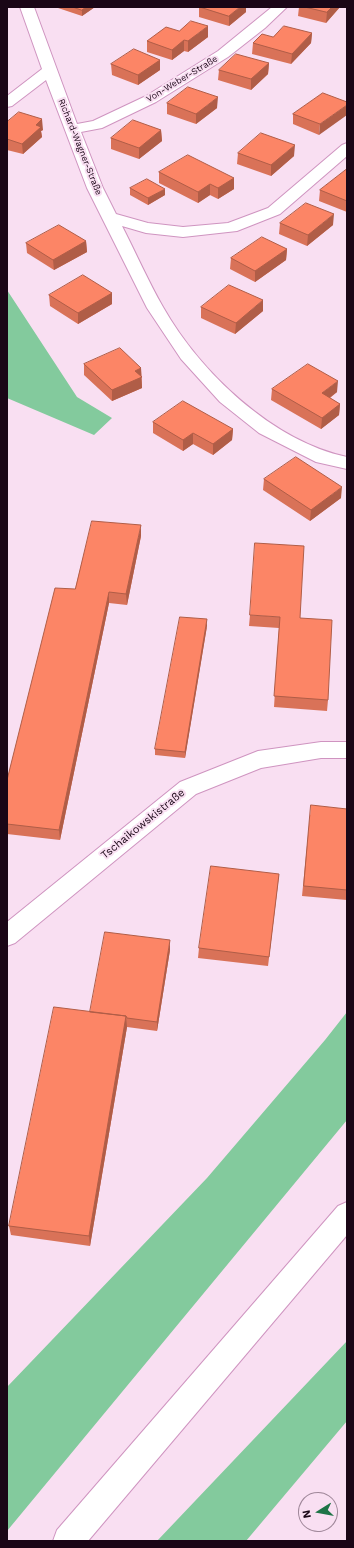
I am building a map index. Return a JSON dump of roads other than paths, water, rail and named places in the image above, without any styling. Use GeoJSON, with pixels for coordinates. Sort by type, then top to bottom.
{"type":"FeatureCollection","features":[{"type":"Feature","properties":{"kind":"street","name":"Richard-Wagner-Straße"},"geometry":{"type":"LineString","coordinates":[[27,7],[49,70],[95,188],[155,308],[187,354],[226,398],[265,429],[323,458],[347,463]]}},
{"type":"Feature","properties":{"kind":"street","name":"Von-Weber-Straße"},"geometry":{"type":"LineString","coordinates":[[72,129],[97,125],[151,99],[223,54],[280,7]]}},
{"type":"Feature","properties":{"kind":"street"},"geometry":{"type":"LineString","coordinates":[[7,103],[49,70]]}},
{"type":"Feature","properties":{"kind":"street"},"geometry":{"type":"LineString","coordinates":[[110,217],[146,228],[183,232],[231,228],[274,211],[347,148]]}},
{"type":"Feature","properties":{"kind":"street","name":"Tschaikowskistraße"},"geometry":{"type":"LineString","coordinates":[[7,936],[188,788],[258,760],[321,750],[347,750]]}},
{"type":"Feature","properties":{"kind":"street"},"geometry":{"type":"LineString","coordinates":[[68,1541],[347,1215]]}}]}
